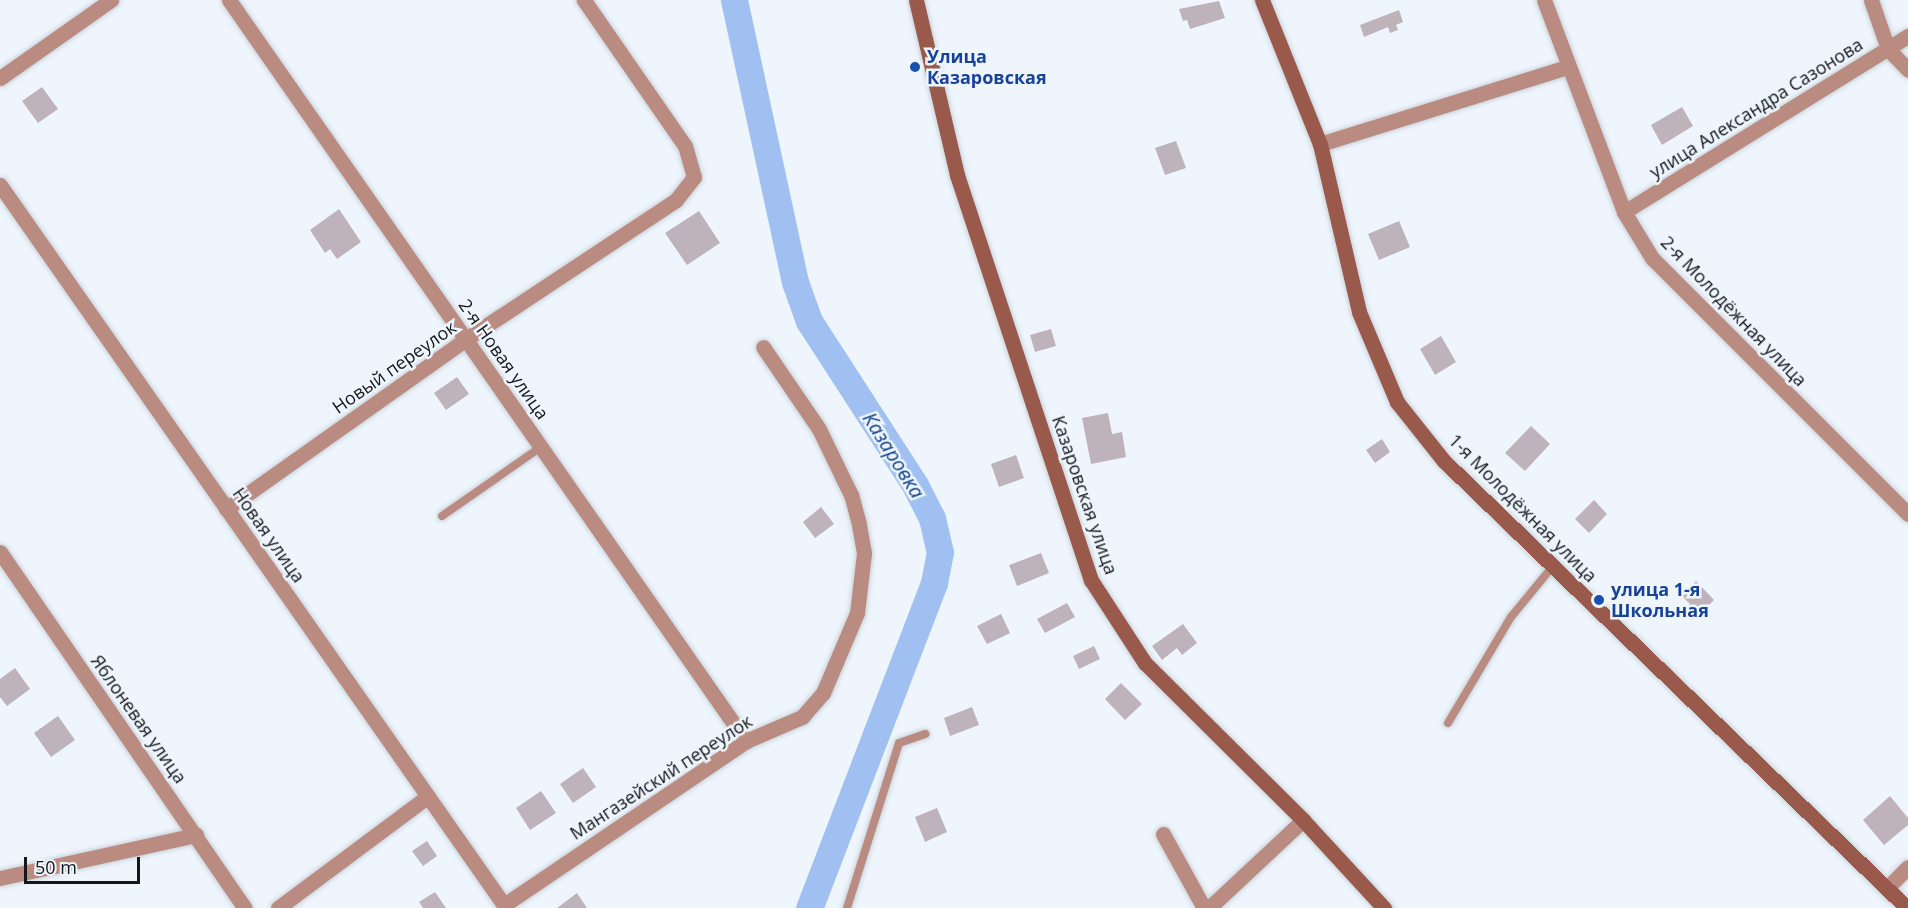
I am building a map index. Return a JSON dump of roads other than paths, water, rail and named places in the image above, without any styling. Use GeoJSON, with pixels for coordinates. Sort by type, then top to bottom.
{"type":"FeatureCollection","features":[{"type":"Feature","properties":{"kind":"street"},"geometry":{"type":"LineString","coordinates":[[0,78],[111,0]]}},
{"type":"Feature","properties":{"kind":"street","name":"2-я Новая улица"},"geometry":{"type":"LineString","coordinates":[[230,0],[746,741]]}},
{"type":"Feature","properties":{"kind":"street","name":"Новый переулок"},"geometry":{"type":"LineString","coordinates":[[226,509],[466,339],[676,200],[694,177],[685,146],[584,0]]}},
{"type":"Feature","properties":{"kind":"street","name":"Казаровская улица"},"geometry":{"type":"LineString","coordinates":[[916,0],[957,175],[1091,580],[1145,663],[1303,820],[1384,908]]}},
{"type":"Feature","properties":{"kind":"street","name":"1-я Молодёжная улица"},"geometry":{"type":"LineString","coordinates":[[1262,0],[1320,144],[1359,312],[1397,402],[1444,461],[1888,887],[1907,908]]}},
{"type":"Feature","properties":{"kind":"street","name":"2-я Молодёжная улица"},"geometry":{"type":"LineString","coordinates":[[1544,0],[1567,67],[1624,212],[1652,258],[1908,514]]}},
{"type":"Feature","properties":{"kind":"street"},"geometry":{"type":"LineString","coordinates":[[1871,0],[1888,49],[1908,70]]}},
{"type":"Feature","properties":{"kind":"street","name":"улица Александра Сазонова"},"geometry":{"type":"LineString","coordinates":[[1624,212],[1908,36]]}},
{"type":"Feature","properties":{"kind":"street"},"geometry":{"type":"LineString","coordinates":[[1320,144],[1567,67]]}},
{"type":"Feature","properties":{"kind":"street","name":"Новая улица"},"geometry":{"type":"LineString","coordinates":[[0,185],[505,906]]}},
{"type":"Feature","properties":{"kind":"street","name":"Мангазейский переулок"},"geometry":{"type":"LineString","coordinates":[[505,906],[746,741],[802,717],[823,693],[857,613],[864,553],[851,495],[819,429],[763,347]]}},
{"type":"Feature","properties":{"kind":"street","name":"Яблоневая улица"},"geometry":{"type":"LineString","coordinates":[[0,552],[246,908]]}},
{"type":"Feature","properties":{"kind":"street"},"geometry":{"type":"LineString","coordinates":[[278,908],[428,796]]}},
{"type":"Feature","properties":{"kind":"street"},"geometry":{"type":"LineString","coordinates":[[1209,908],[1303,820]]}},
{"type":"Feature","properties":{"kind":"street"},"geometry":{"type":"LineString","coordinates":[[0,878],[196,834]]}},
{"type":"Feature","properties":{"kind":"street"},"geometry":{"type":"LineString","coordinates":[[1163,834],[1204,908]]}},
{"type":"Feature","properties":{"kind":"street"},"geometry":{"type":"LineString","coordinates":[[1888,887],[1908,867]]}},
{"type":"Feature","properties":{"kind":"lane"},"geometry":{"type":"LineString","coordinates":[[442,516],[541,447]]}},
{"type":"Feature","properties":{"kind":"lane"},"geometry":{"type":"LineString","coordinates":[[1448,723],[1511,617],[1553,566]]}},
{"type":"Feature","properties":{"kind":"lane"},"geometry":{"type":"LineString","coordinates":[[847,908],[899,742],[925,734]]}},
{"type":"Feature","properties":{"kind":"waterway","name":"Казаровка"},"geometry":{"type":"LineString","coordinates":[[734,0],[795,282],[809,321],[915,485],[932,518],[940,552],[934,583],[809,908]]}},
{"type":"Feature","properties":{"kind":"place","name":"Улица Казаровская"},"geometry":{"type":"Point","coordinates":[915,67]}},
{"type":"Feature","properties":{"kind":"place","name":"улица 1-я Школьная"},"geometry":{"type":"Point","coordinates":[1599,600]}}]}
